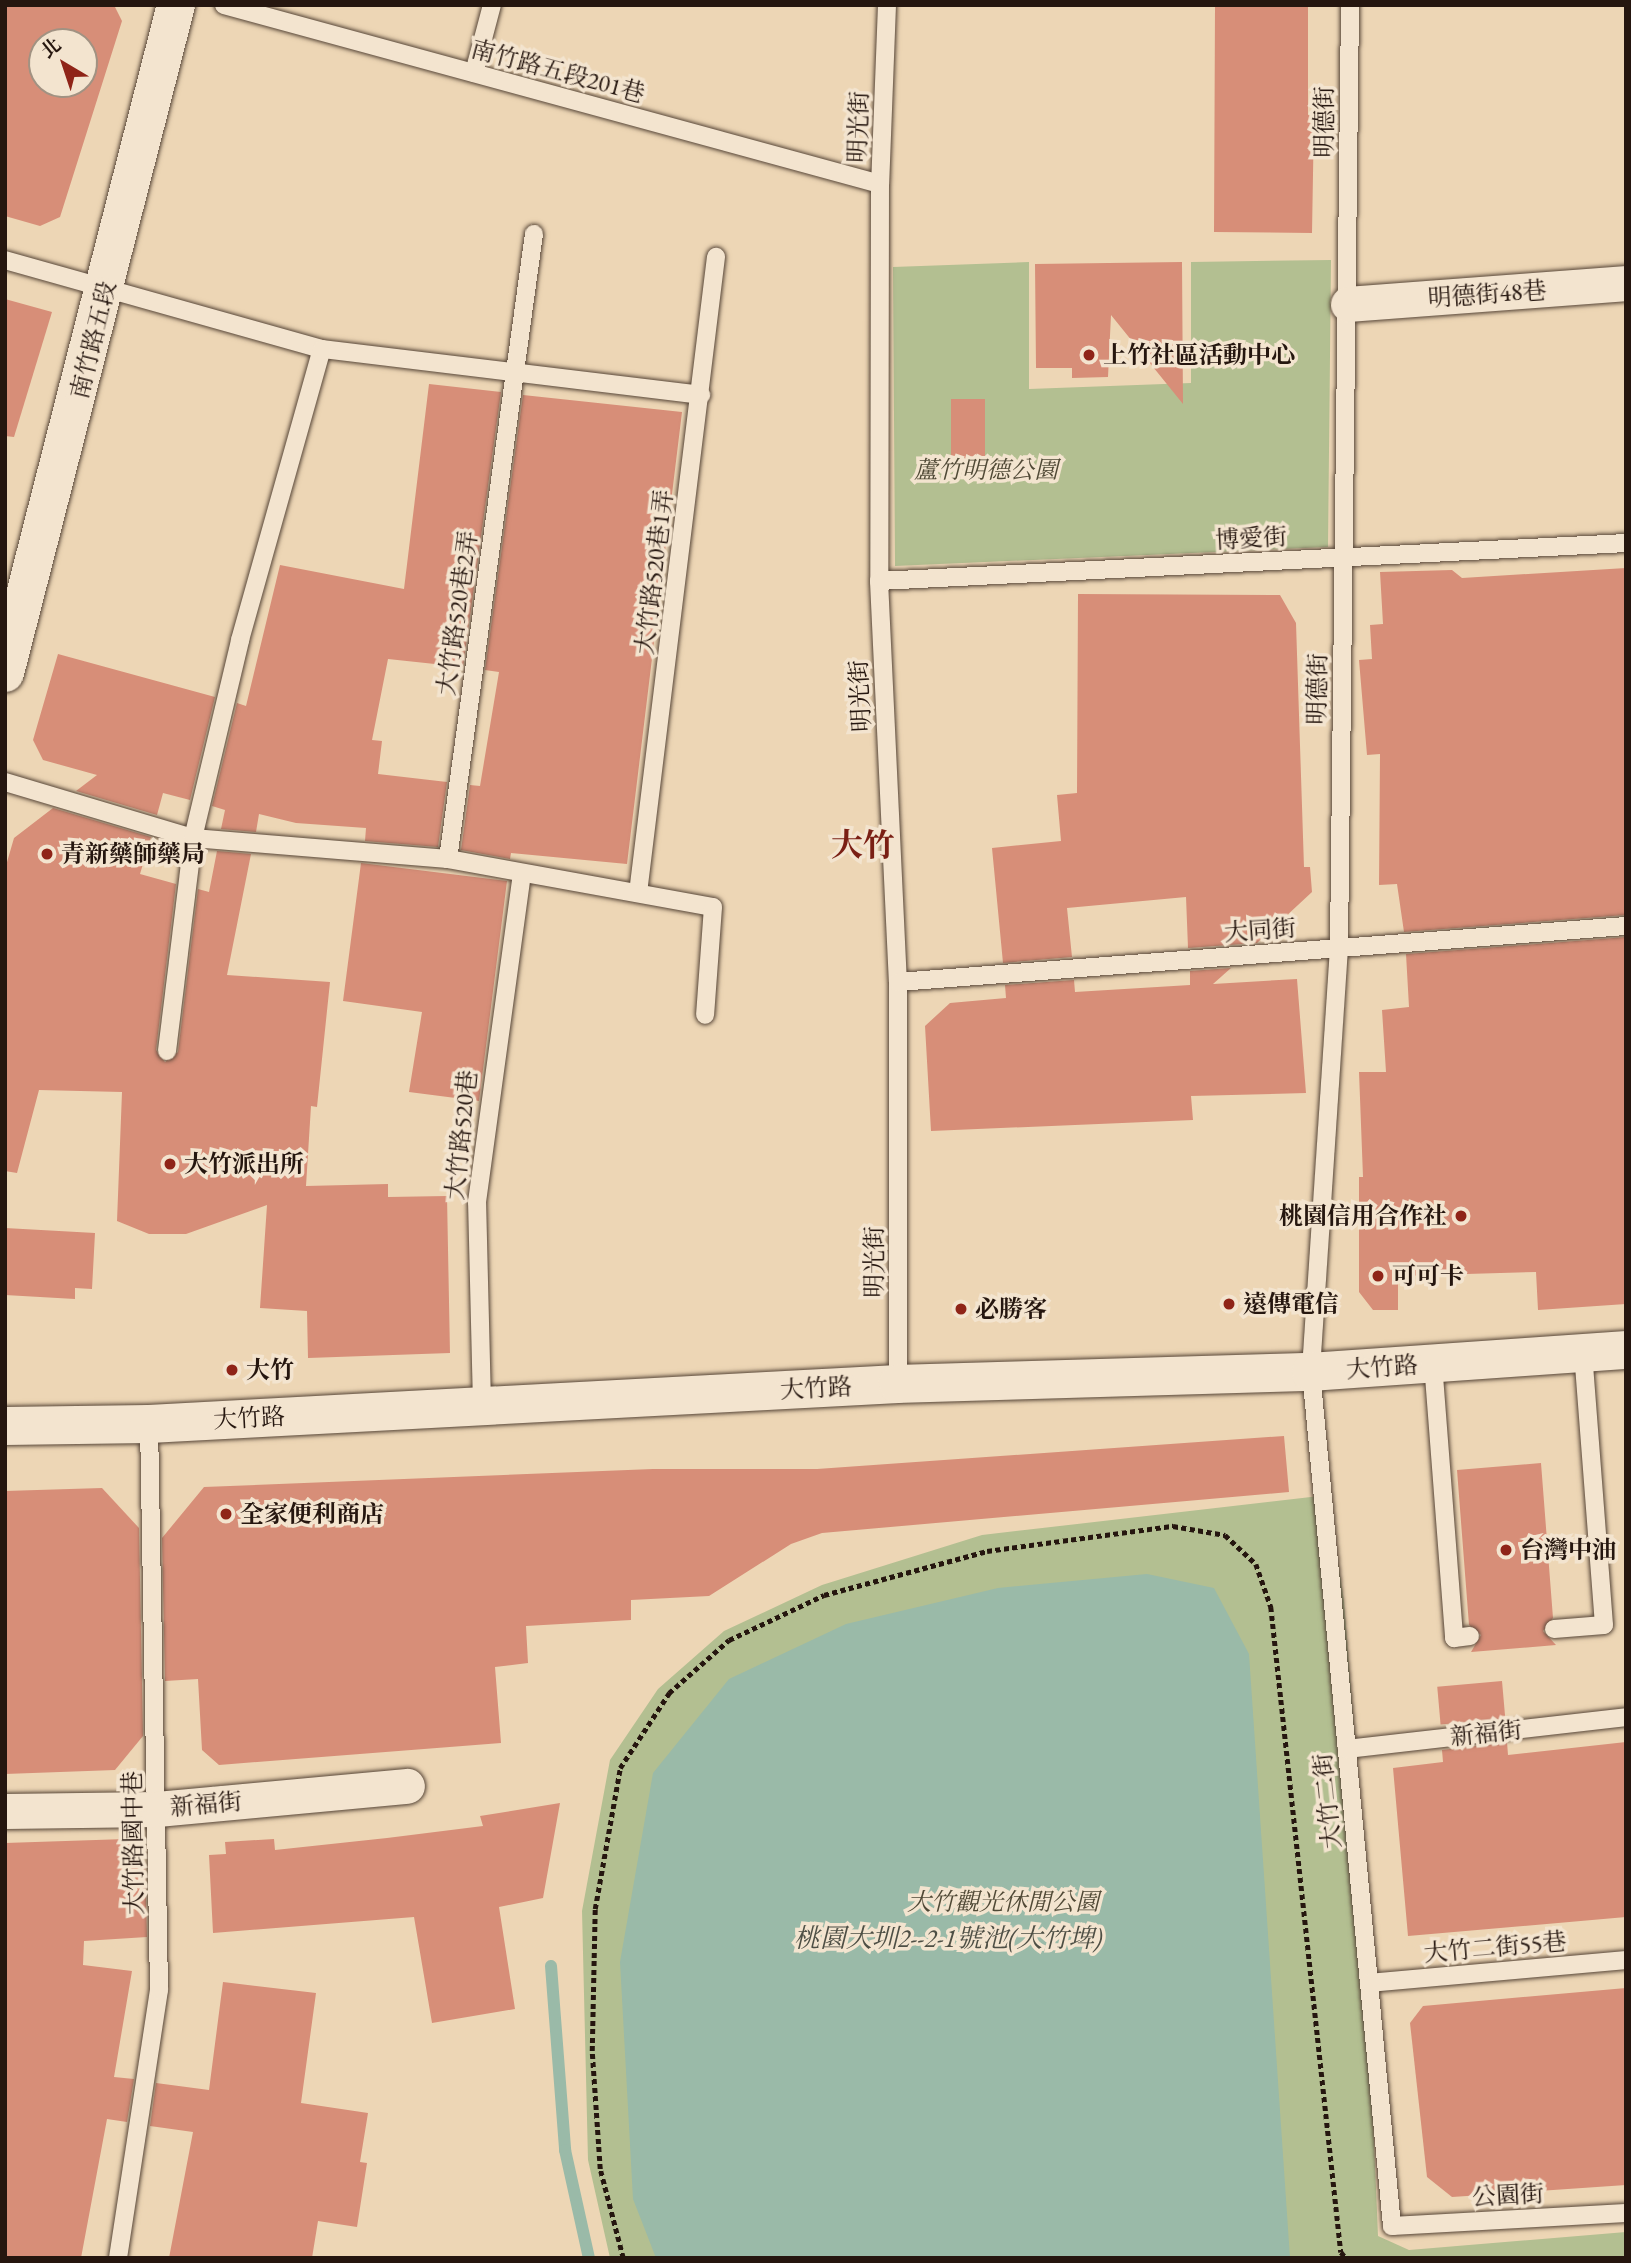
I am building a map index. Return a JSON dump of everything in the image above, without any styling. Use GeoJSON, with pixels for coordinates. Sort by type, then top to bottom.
{"type":"FeatureCollection","features":[{"type":"Feature","properties":{"kind":"main road","name":"南竹路五段"},"geometry":{"type":"LineString","coordinates":[[5,673],[106,288],[176,5]]}},
{"type":"Feature","properties":{"kind":"main road","name":"大竹路"},"geometry":{"type":"LineString","coordinates":[[5,1426],[149,1424],[482,1404],[898,1384],[1311,1372],[1626,1350]]}},
{"type":"Feature","properties":{"kind":"street","name":"明德街48巷"},"geometry":{"type":"LineString","coordinates":[[1348,304],[1626,284]]}},
{"type":"Feature","properties":{"kind":"street","name":"新福街"},"geometry":{"type":"LineString","coordinates":[[5,1811],[157,1809],[407,1786]]}},
{"type":"Feature","properties":{"kind":"lane","name":"南竹路五段201巷"},"geometry":{"type":"LineString","coordinates":[[224,5],[880,184]]}},
{"type":"Feature","properties":{"kind":"lane"},"geometry":{"type":"LineString","coordinates":[[474,73],[492,5]]}},
{"type":"Feature","properties":{"kind":"lane","name":"明光街"},"geometry":{"type":"LineString","coordinates":[[887,5],[880,184],[879,581],[898,982],[898,1384]]}},
{"type":"Feature","properties":{"kind":"lane","name":"明德街"},"geometry":{"type":"LineString","coordinates":[[1311,1372],[1339,948],[1350,5]]}},
{"type":"Feature","properties":{"kind":"lane","name":"大竹路520巷2弄"},"geometry":{"type":"LineString","coordinates":[[448,859],[534,234]]}},
{"type":"Feature","properties":{"kind":"lane","name":"大竹路520巷1弄"},"geometry":{"type":"LineString","coordinates":[[638,893],[716,257]]}},
{"type":"Feature","properties":{"kind":"lane"},"geometry":{"type":"LineString","coordinates":[[5,260],[322,349],[701,395]]}},
{"type":"Feature","properties":{"kind":"lane"},"geometry":{"type":"LineString","coordinates":[[167,1051],[193,838],[240,640],[322,349]]}},
{"type":"Feature","properties":{"kind":"lane","name":"博愛街"},"geometry":{"type":"LineString","coordinates":[[879,581],[1626,543]]}},
{"type":"Feature","properties":{"kind":"lane"},"geometry":{"type":"LineString","coordinates":[[5,782],[193,838],[448,859],[712,907],[705,1015]]}},
{"type":"Feature","properties":{"kind":"lane","name":"大竹路520巷"},"geometry":{"type":"LineString","coordinates":[[482,1404],[477,1202],[522,873]]}},
{"type":"Feature","properties":{"kind":"lane","name":"大同街"},"geometry":{"type":"LineString","coordinates":[[898,982],[1626,926]]}},
{"type":"Feature","properties":{"kind":"lane"},"geometry":{"type":"LineString","coordinates":[[1554,1629],[1604,1625],[1583,1353]]}},
{"type":"Feature","properties":{"kind":"lane"},"geometry":{"type":"LineString","coordinates":[[1433,1363],[1454,1638],[1470,1636]]}},
{"type":"Feature","properties":{"kind":"lane","name":"大竹二街"},"geometry":{"type":"LineString","coordinates":[[1311,1372],[1392,2226]]}},
{"type":"Feature","properties":{"kind":"lane","name":"大竹路國中巷"},"geometry":{"type":"LineString","coordinates":[[118,2258],[159,1990],[149,1424]]}},
{"type":"Feature","properties":{"kind":"lane","name":"新福街"},"geometry":{"type":"LineString","coordinates":[[1347,1749],[1626,1717]]}},
{"type":"Feature","properties":{"kind":"lane","name":"大竹二街55巷"},"geometry":{"type":"LineString","coordinates":[[1369,1983],[1626,1960]]}},
{"type":"Feature","properties":{"kind":"lane","name":"公園街"},"geometry":{"type":"LineString","coordinates":[[1392,2226],[1626,2213]]}},
{"type":"Feature","properties":{"kind":"path"},"geometry":{"type":"LineString","coordinates":[[623,2258],[600,2169],[592,2051],[595,1909],[620,1768],[669,1693],[729,1640],[824,1595],[987,1551],[1172,1526],[1226,1535],[1256,1564],[1271,1607],[1341,2252],[1346,2258]]}},
{"type":"Feature","properties":{"kind":"green space","name":"蘆竹明德公園"},"geometry":{"type":"Polygon","coordinates":[[[1331,260],[1328,547],[895,566],[893,267],[1029,262],[1029,389],[1191,383],[1191,262],[1331,260]]]}},
{"type":"Feature","properties":{"kind":"green space","name":"桃園大圳2--2-1號池(大竹埤)"},"geometry":{"type":"Polygon","coordinates":[[[1328,1495],[1344,1601],[1359,1789],[1378,2236],[1409,2250],[1626,2232],[1626,2258],[610,2258],[588,2160],[582,1911],[610,1760],[658,1689],[724,1631],[822,1585],[982,1535],[1328,1495]]]}},
{"type":"Feature","properties":{"kind":"water","name":"桃園大圳2--2-1號池(大竹埤)"},"geometry":{"type":"Polygon","coordinates":[[[1147,1574],[1214,1588],[1249,1654],[1290,2258],[656,2258],[633,2199],[620,1962],[653,1773],[729,1679],[846,1624],[998,1588],[1147,1574]]]}},
{"type":"Feature","properties":{"kind":"building"},"geometry":{"type":"Polygon","coordinates":[[[5,5],[114,5],[122,21],[98,97],[98,28],[28,28],[28,98],[98,98],[60,217],[40,226],[5,216],[5,5]]]}},
{"type":"Feature","properties":{"kind":"building"},"geometry":{"type":"Polygon","coordinates":[[[1215,5],[1308,5],[1308,115],[1314,116],[1312,233],[1214,232],[1215,5]]]}},
{"type":"Feature","properties":{"kind":"building"},"geometry":{"type":"Polygon","coordinates":[[[1182,262],[1183,404],[1111,315],[1108,377],[1072,378],[1072,368],[1036,368],[1035,264],[1182,262]]]}},
{"type":"Feature","properties":{"kind":"building"},"geometry":{"type":"Polygon","coordinates":[[[5,299],[52,312],[14,437],[5,436],[5,299]]]}},
{"type":"Feature","properties":{"kind":"building"},"geometry":{"type":"Polygon","coordinates":[[[429,384],[501,392],[463,667],[388,659],[372,740],[382,741],[378,774],[447,782],[438,847],[365,841],[366,828],[296,823],[259,814],[256,832],[221,829],[225,810],[212,806],[237,703],[246,706],[280,565],[404,589],[429,384]]]}},
{"type":"Feature","properties":{"kind":"building"},"geometry":{"type":"Polygon","coordinates":[[[523,395],[682,412],[627,864],[511,853],[510,859],[461,850],[470,785],[480,786],[499,672],[485,670],[523,395]]]}},
{"type":"Feature","properties":{"kind":"building"},"geometry":{"type":"Polygon","coordinates":[[[951,399],[985,399],[985,462],[951,462],[951,399]]]}},
{"type":"Feature","properties":{"kind":"building"},"geometry":{"type":"Polygon","coordinates":[[[1626,568],[1626,915],[1404,932],[1397,884],[1379,885],[1380,754],[1367,755],[1359,660],[1372,659],[1370,625],[1383,624],[1380,572],[1452,570],[1462,578],[1626,568]]]}},
{"type":"Feature","properties":{"kind":"building"},"geometry":{"type":"Polygon","coordinates":[[[1078,594],[1280,595],[1296,623],[1304,867],[1310,867],[1312,892],[1257,943],[1188,948],[1186,897],[1067,908],[1072,957],[1003,963],[992,848],[1061,841],[1057,795],[1077,793],[1078,594]]]}},
{"type":"Feature","properties":{"kind":"building"},"geometry":{"type":"Polygon","coordinates":[[[58,654],[215,697],[190,800],[163,793],[157,815],[76,791],[97,775],[43,760],[33,740],[58,654]]]}},
{"type":"Feature","properties":{"kind":"building"},"geometry":{"type":"Polygon","coordinates":[[[53,808],[151,837],[140,874],[176,884],[156,1050],[165,1062],[178,1052],[198,889],[209,892],[217,851],[251,854],[227,975],[330,982],[317,1107],[311,1106],[306,1186],[388,1184],[388,1197],[447,1196],[450,1353],[308,1358],[307,1311],[260,1308],[267,1205],[186,1234],[149,1234],[117,1221],[122,1092],[39,1090],[17,1173],[5,1171],[5,869],[14,838],[53,808]]]}},
{"type":"Feature","properties":{"kind":"building"},"geometry":{"type":"Polygon","coordinates":[[[361,863],[507,881],[479,1101],[409,1092],[422,1012],[343,1001],[361,863]]]}},
{"type":"Feature","properties":{"kind":"building"},"geometry":{"type":"Polygon","coordinates":[[[1626,937],[1626,1304],[1538,1310],[1536,1272],[1398,1276],[1398,1310],[1373,1310],[1359,1292],[1359,1177],[1363,1177],[1359,1072],[1386,1072],[1382,1010],[1409,1007],[1406,954],[1626,937]]]}},
{"type":"Feature","properties":{"kind":"building"},"geometry":{"type":"Polygon","coordinates":[[[1231,968],[1213,984],[1297,979],[1306,1093],[1191,1096],[1193,1120],[931,1131],[925,1026],[950,1003],[1006,998],[1005,985],[1074,980],[1075,992],[1190,985],[1190,971],[1231,968]]]}},
{"type":"Feature","properties":{"kind":"building"},"geometry":{"type":"Polygon","coordinates":[[[5,1228],[95,1233],[92,1289],[75,1288],[75,1299],[5,1295],[5,1228]]]}},
{"type":"Feature","properties":{"kind":"building"},"geometry":{"type":"Polygon","coordinates":[[[1284,1436],[1289,1492],[822,1533],[791,1544],[709,1596],[631,1600],[631,1620],[526,1626],[528,1663],[495,1667],[501,1743],[219,1765],[202,1750],[198,1679],[165,1681],[162,1538],[204,1487],[653,1469],[817,1469],[1284,1436]]]}},
{"type":"Feature","properties":{"kind":"building","name":"台灣中油"},"geometry":{"type":"Polygon","coordinates":[[[1541,1463],[1553,1618],[1543,1631],[1556,1645],[1471,1652],[1481,1635],[1469,1625],[1457,1470],[1541,1463]]]}},
{"type":"Feature","properties":{"kind":"building"},"geometry":{"type":"Polygon","coordinates":[[[102,1488],[139,1528],[143,1736],[115,1770],[5,1774],[5,1491],[102,1488]]]}},
{"type":"Feature","properties":{"kind":"building"},"geometry":{"type":"Polygon","coordinates":[[[1502,1681],[1505,1719],[1441,1725],[1437,1687],[1502,1681]]]}},
{"type":"Feature","properties":{"kind":"building"},"geometry":{"type":"Polygon","coordinates":[[[1507,1742],[1508,1755],[1626,1742],[1626,1917],[1408,1936],[1393,1768],[1443,1762],[1442,1750],[1507,1742]]]}},
{"type":"Feature","properties":{"kind":"building"},"geometry":{"type":"Polygon","coordinates":[[[560,1803],[543,1898],[499,1907],[515,2009],[432,2023],[414,1917],[213,1933],[209,1855],[226,1854],[225,1842],[274,1839],[275,1850],[387,1838],[483,1826],[480,1816],[560,1803]]]}},
{"type":"Feature","properties":{"kind":"building"},"geometry":{"type":"Polygon","coordinates":[[[126,1839],[145,1863],[147,1937],[84,1941],[83,1965],[132,1971],[114,2077],[134,2079],[127,2122],[107,2119],[81,2258],[5,2258],[5,1843],[126,1839]]]}},
{"type":"Feature","properties":{"kind":"building"},"geometry":{"type":"Polygon","coordinates":[[[223,1982],[316,1993],[301,2103],[368,2113],[360,2162],[367,2163],[357,2227],[318,2221],[312,2258],[169,2258],[193,2132],[150,2126],[156,2083],[209,2090],[223,1982]]]}},
{"type":"Feature","properties":{"kind":"building"},"geometry":{"type":"Polygon","coordinates":[[[1626,1988],[1626,2185],[1452,2197],[1427,2177],[1410,2023],[1423,2006],[1626,1988]]]}},
{"type":"Feature","properties":{"kind":"waterway"},"geometry":{"type":"LineString","coordinates":[[551,1966],[565,2150],[589,2258]]}},
{"type":"Feature","properties":{"kind":"place","name":"上竹社區活動中心"},"geometry":{"type":"Point","coordinates":[1089,355]}},
{"type":"Feature","properties":{"kind":"place","name":"青新藥師藥局"},"geometry":{"type":"Point","coordinates":[47,854]}},
{"type":"Feature","properties":{"kind":"place","name":"大竹派出所"},"geometry":{"type":"Point","coordinates":[170,1164]}},
{"type":"Feature","properties":{"kind":"place","name":"桃園信用合作社"},"geometry":{"type":"Point","coordinates":[1461,1216]}},
{"type":"Feature","properties":{"kind":"place","name":"可可卡"},"geometry":{"type":"Point","coordinates":[1378,1276]}},
{"type":"Feature","properties":{"kind":"place","name":"遠傳電信"},"geometry":{"type":"Point","coordinates":[1229,1304]}},
{"type":"Feature","properties":{"kind":"place","name":"必勝客"},"geometry":{"type":"Point","coordinates":[961,1309]}},
{"type":"Feature","properties":{"kind":"place","name":"大竹"},"geometry":{"type":"Point","coordinates":[232,1370]}},
{"type":"Feature","properties":{"kind":"place","name":"全家便利商店"},"geometry":{"type":"Point","coordinates":[226,1514]}},
{"type":"Feature","properties":{"kind":"place","name":"台灣中油"},"geometry":{"type":"Point","coordinates":[1506,1550]}},
{"type":"Feature","properties":{"kind":"district","name":"大竹"},"geometry":{"type":"Point","coordinates":[863,845]}},
{"type":"Feature","properties":{"kind":"park label","name":"大竹觀光休閒公園"},"geometry":{"type":"Point","coordinates":[1003,1902]}}]}
